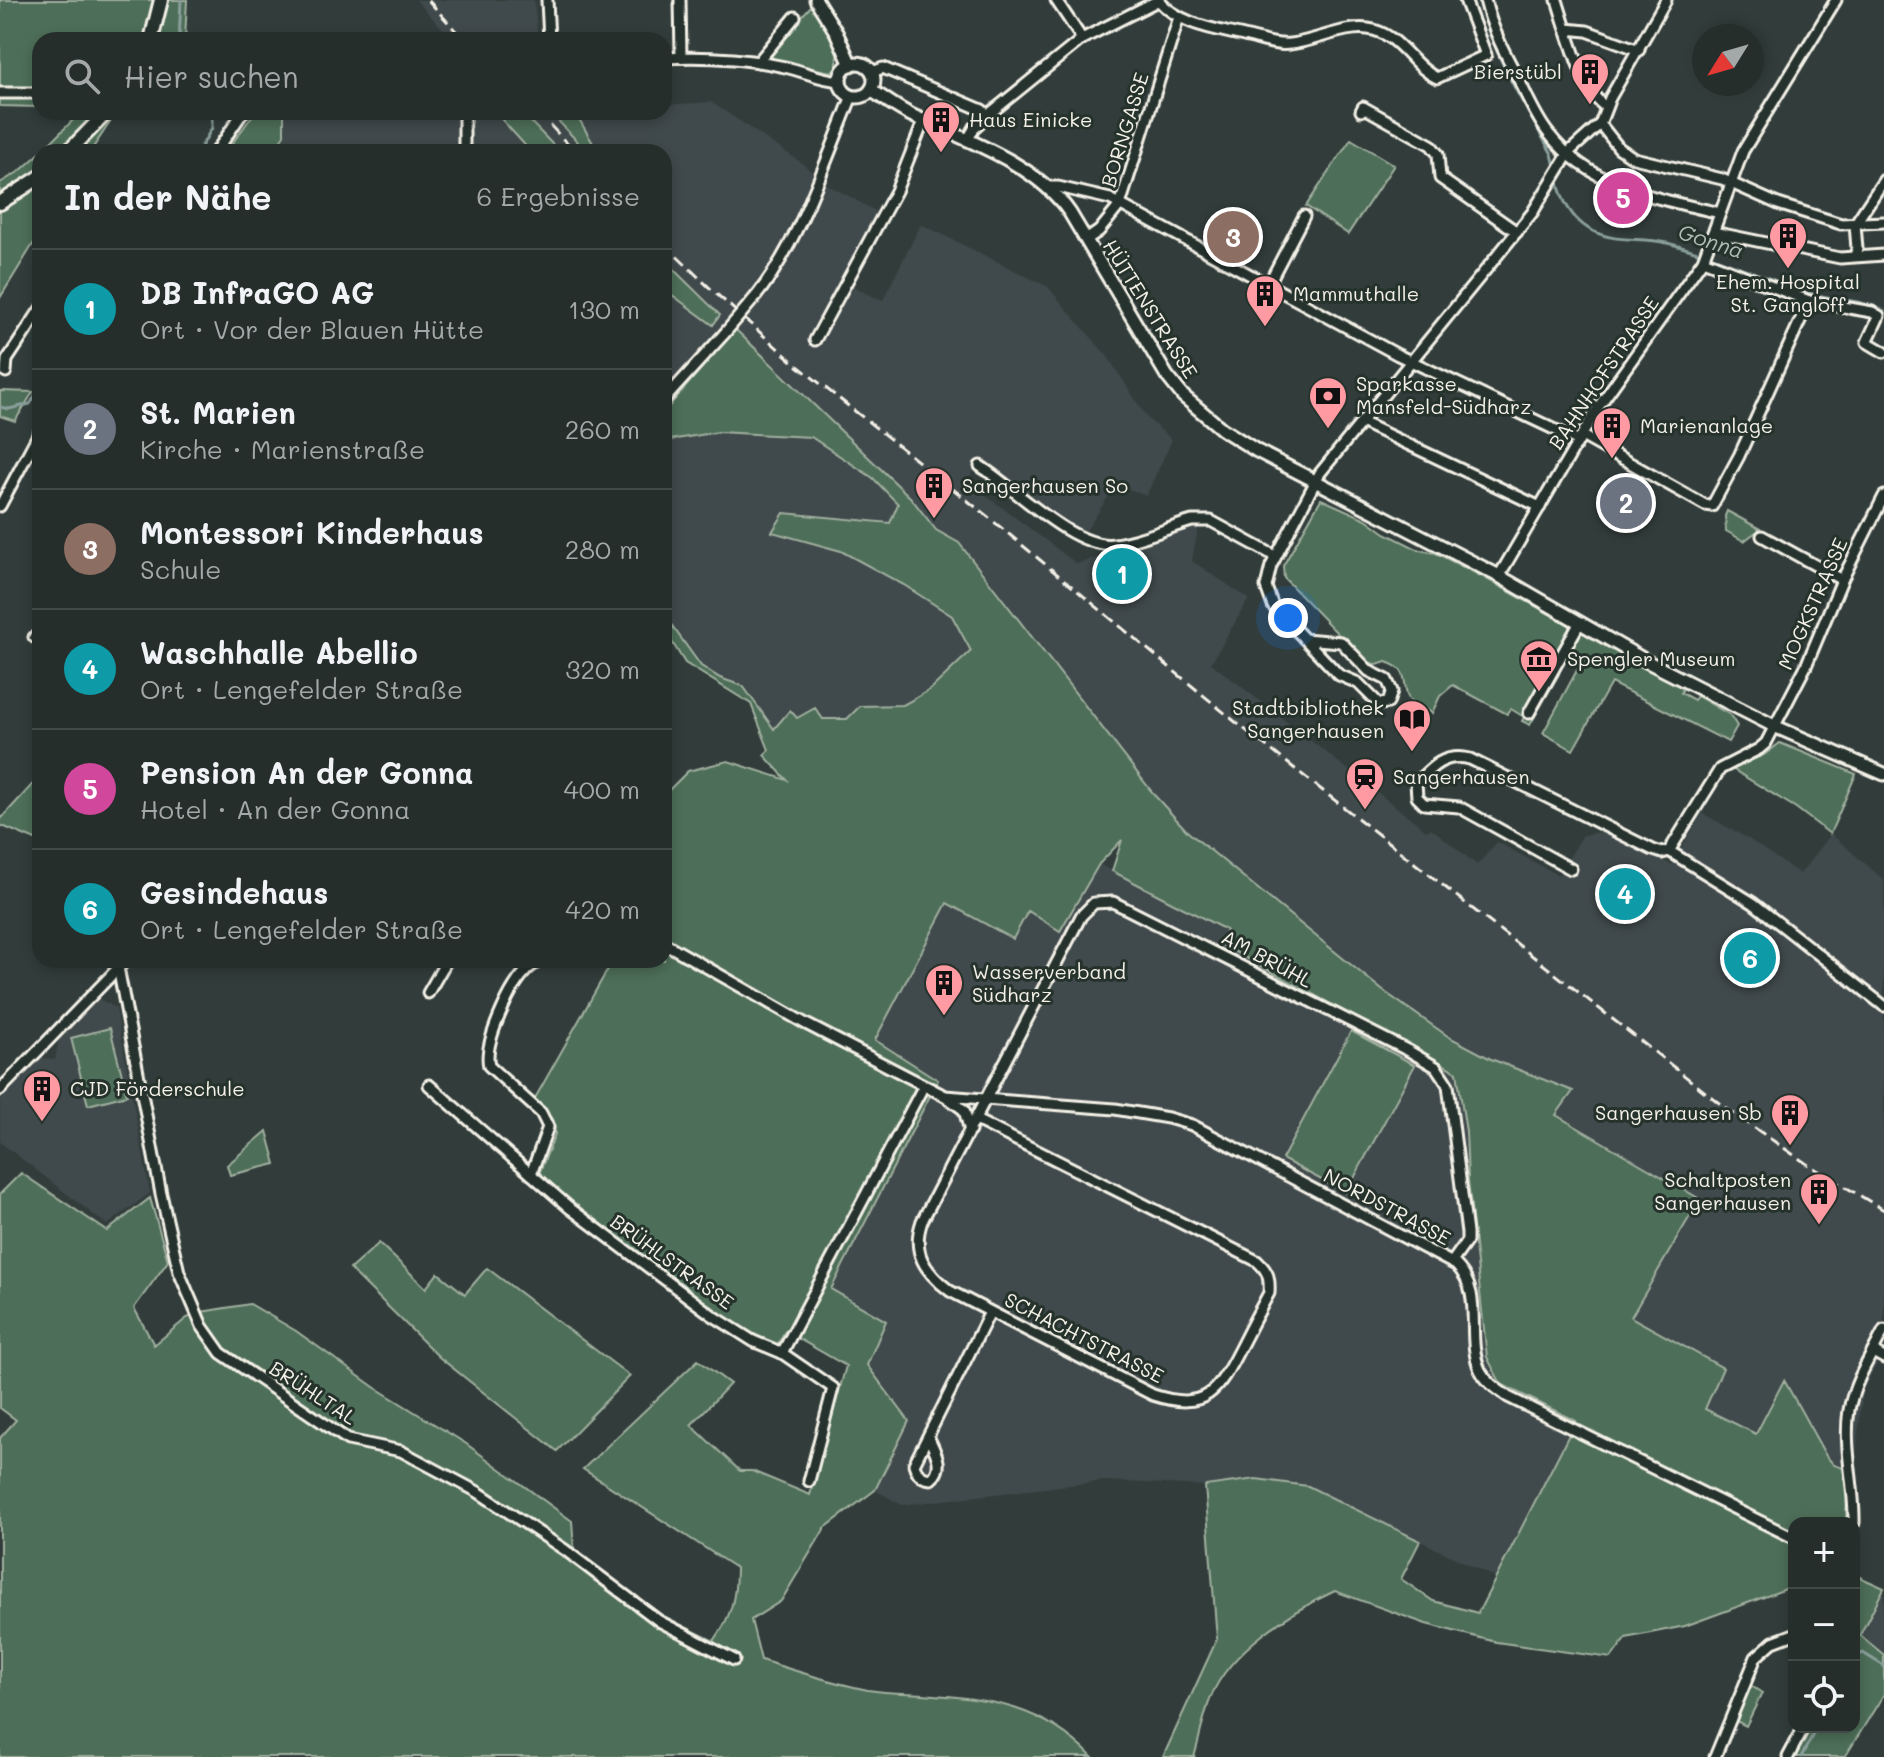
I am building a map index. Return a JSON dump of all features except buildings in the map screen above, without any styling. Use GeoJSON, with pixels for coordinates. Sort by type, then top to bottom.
{"type":"FeatureCollection","features":[{"type":"Feature","properties":{"kind":"main road"},"geometry":{"type":"LineString","coordinates":[[153,32],[161,0]]}},
{"type":"Feature","properties":{"kind":"main road"},"geometry":{"type":"LineString","coordinates":[[80,144],[100,120]]}},
{"type":"Feature","properties":{"kind":"main road"},"geometry":{"type":"LineString","coordinates":[[0,203],[32,182]]}},
{"type":"Feature","properties":{"kind":"street"},"geometry":{"type":"LineString","coordinates":[[547,0],[549,32]]}},
{"type":"Feature","properties":{"kind":"street"},"geometry":{"type":"LineString","coordinates":[[680,0],[681,57]]}},
{"type":"Feature","properties":{"kind":"street"},"geometry":{"type":"LineString","coordinates":[[816,0],[836,32],[851,65]]}},
{"type":"Feature","properties":{"kind":"street"},"geometry":{"type":"LineString","coordinates":[[1056,0],[1082,39]]}},
{"type":"Feature","properties":{"kind":"street"},"geometry":{"type":"LineString","coordinates":[[968,139],[988,115],[1082,39],[1159,0],[1179,17],[1216,31],[1285,45],[1370,29],[1391,37],[1426,72],[1437,78],[1486,55],[1465,0]]}},
{"type":"Feature","properties":{"kind":"street"},"geometry":{"type":"LineString","coordinates":[[1485,0],[1498,38],[1534,111],[1547,132],[1568,154],[1626,189],[1720,213]]}},
{"type":"Feature","properties":{"kind":"street"},"geometry":{"type":"LineString","coordinates":[[1557,0],[1581,73],[1600,103],[1606,107]]}},
{"type":"Feature","properties":{"kind":"street"},"geometry":{"type":"LineString","coordinates":[[1304,639],[1341,642],[1369,671],[1388,681],[1392,688],[1390,698],[1384,705],[1379,704],[1358,683],[1341,677],[1304,639],[1267,597],[1266,583],[1275,556],[1314,482],[1517,232],[1551,186],[1568,154],[1600,124],[1606,107],[1666,0]]}},
{"type":"Feature","properties":{"kind":"street","name":"BAHNHOFSTRASSE"},"geometry":{"type":"LineString","coordinates":[[1499,576],[1606,395],[1703,258],[1747,144],[1836,0]]}},
{"type":"Feature","properties":{"kind":"street"},"geometry":{"type":"LineString","coordinates":[[758,62],[795,17]]}},
{"type":"Feature","properties":{"kind":"street","name":"BORNGASSE"},"geometry":{"type":"LineString","coordinates":[[1086,240],[1099,231],[1120,205],[1179,17]]}},
{"type":"Feature","properties":{"kind":"street"},"geometry":{"type":"LineString","coordinates":[[1566,29],[1587,31],[1639,50]]}},
{"type":"Feature","properties":{"kind":"street"},"geometry":{"type":"LineString","coordinates":[[672,58],[715,57],[758,62],[841,81]]}},
{"type":"Feature","properties":{"kind":"street"},"geometry":{"type":"LineString","coordinates":[[862,64],[872,72],[874,81],[871,90],[862,96],[852,96],[844,90],[841,81],[844,70],[851,65],[862,64]]}},
{"type":"Feature","properties":{"kind":"street"},"geometry":{"type":"LineString","coordinates":[[872,72],[883,68],[988,115]]}},
{"type":"Feature","properties":{"kind":"street","name":"HÜTTENSTRASSE"},"geometry":{"type":"LineString","coordinates":[[871,90],[896,106],[968,139],[1048,187],[1066,207],[1151,352],[1177,390],[1222,429],[1314,482],[1499,576],[1648,662],[1774,726],[1884,774]]}},
{"type":"Feature","properties":{"kind":"street"},"geometry":{"type":"LineString","coordinates":[[0,93],[32,93]]}},
{"type":"Feature","properties":{"kind":"street"},"geometry":{"type":"LineString","coordinates":[[672,391],[772,277],[788,247],[852,96]]}},
{"type":"Feature","properties":{"kind":"street"},"geometry":{"type":"LineString","coordinates":[[1361,111],[1363,107],[1431,145],[1438,154],[1440,178],[1517,232]]}},
{"type":"Feature","properties":{"kind":"street"},"geometry":{"type":"LineString","coordinates":[[221,144],[238,120]]}},
{"type":"Feature","properties":{"kind":"street"},"geometry":{"type":"LineString","coordinates":[[464,120],[464,144]]}},
{"type":"Feature","properties":{"kind":"street"},"geometry":{"type":"LineString","coordinates":[[815,340],[896,191],[924,120]]}},
{"type":"Feature","properties":{"kind":"street"},"geometry":{"type":"LineString","coordinates":[[1600,124],[1627,155],[1730,182],[1778,204],[1841,224],[1884,222]]}},
{"type":"Feature","properties":{"kind":"street"},"geometry":{"type":"LineString","coordinates":[[1855,256],[1855,224],[1884,180]]}},
{"type":"Feature","properties":{"kind":"street"},"geometry":{"type":"LineString","coordinates":[[1048,187],[1103,197],[1120,205],[1411,360],[1581,438],[1705,505],[1712,506],[1739,456],[1809,301]]}},
{"type":"Feature","properties":{"kind":"street"},"geometry":{"type":"LineString","coordinates":[[1268,285],[1304,216]]}},
{"type":"Feature","properties":{"kind":"street"},"geometry":{"type":"LineString","coordinates":[[1712,236],[1840,258],[1884,255]]}},
{"type":"Feature","properties":{"kind":"street"},"geometry":{"type":"LineString","coordinates":[[1703,258],[1809,301],[1872,312],[1879,316],[1867,342],[1884,352]]}},
{"type":"Feature","properties":{"kind":"street"},"geometry":{"type":"LineString","coordinates":[[6,372],[7,360],[32,322]]}},
{"type":"Feature","properties":{"kind":"street"},"geometry":{"type":"LineString","coordinates":[[1361,422],[1540,507]]}},
{"type":"Feature","properties":{"kind":"street"},"geometry":{"type":"LineString","coordinates":[[0,506],[32,446]]}},
{"type":"Feature","properties":{"kind":"street"},"geometry":{"type":"LineString","coordinates":[[980,466],[1059,526],[1078,536],[1111,545],[1206,519],[1275,556]]}},
{"type":"Feature","properties":{"kind":"street","name":"MOGKSTRASSE"},"geometry":{"type":"LineString","coordinates":[[1669,851],[1720,769],[1763,747],[1827,621],[1842,580],[1884,496]]}},
{"type":"Feature","properties":{"kind":"street"},"geometry":{"type":"LineString","coordinates":[[1762,536],[1842,580]]}},
{"type":"Feature","properties":{"kind":"street"},"geometry":{"type":"LineString","coordinates":[[1529,713],[1579,624]]}},
{"type":"Feature","properties":{"kind":"street"},"geometry":{"type":"LineString","coordinates":[[1571,869],[1459,807],[1424,804],[1417,797],[1416,783],[1440,761],[1466,757],[1653,850],[1662,853],[1669,851],[1753,903],[1884,1006]]}},
{"type":"Feature","properties":{"kind":"street","name":"AM BRÜHL"},"geometry":{"type":"LineString","coordinates":[[987,1099],[1083,913],[1094,903],[1113,902],[1409,1051],[1439,1070],[1450,1092],[1467,1233],[1467,1241],[1452,1262]]}},
{"type":"Feature","properties":{"kind":"street"},"geometry":{"type":"LineString","coordinates":[[672,947],[923,1087],[945,1096],[964,1110],[970,1131]]}},
{"type":"Feature","properties":{"kind":"street"},"geometry":{"type":"LineString","coordinates":[[0,1090],[118,968]]}},
{"type":"Feature","properties":{"kind":"street","name":"BRÜHLTAL"},"geometry":{"type":"LineString","coordinates":[[123,968],[161,1194],[179,1272],[202,1326],[221,1353],[348,1440],[401,1451],[478,1492],[565,1550],[659,1621],[734,1660]]}},
{"type":"Feature","properties":{"kind":"street"},"geometry":{"type":"LineString","coordinates":[[428,993],[442,968]]}},
{"type":"Feature","properties":{"kind":"street"},"geometry":{"type":"LineString","coordinates":[[530,968],[503,1007],[486,1056],[489,1066],[541,1113],[548,1127],[531,1174]]}},
{"type":"Feature","properties":{"kind":"street","name":"BRÜHLSTRASSE"},"geometry":{"type":"LineString","coordinates":[[429,1085],[571,1209],[712,1315],[753,1341],[782,1353],[833,1388],[809,1481]]}},
{"type":"Feature","properties":{"kind":"street"},"geometry":{"type":"LineString","coordinates":[[782,1353],[923,1087]]}},
{"type":"Feature","properties":{"kind":"street","name":"NORDSTRASSE"},"geometry":{"type":"LineString","coordinates":[[945,1096],[1115,1109],[1192,1125],[1452,1262],[1462,1271],[1471,1290],[1481,1372],[1491,1385],[1508,1397],[1788,1535]]}},
{"type":"Feature","properties":{"kind":"street","name":"SCHACHTSTRASSE"},"geometry":{"type":"LineString","coordinates":[[976,1120],[1257,1261],[1267,1270],[1269,1293],[1222,1383],[1196,1400],[1169,1400],[1153,1395],[950,1291],[924,1266],[917,1251],[917,1234],[922,1221],[987,1099]]}},
{"type":"Feature","properties":{"kind":"street"},"geometry":{"type":"LineString","coordinates":[[928,1436],[990,1312]]}},
{"type":"Feature","properties":{"kind":"street"},"geometry":{"type":"LineString","coordinates":[[1854,1517],[1848,1418],[1855,1390],[1884,1330]]}},
{"type":"Feature","properties":{"kind":"street"},"geometry":{"type":"LineString","coordinates":[[1873,1352],[1884,1358]]}},
{"type":"Feature","properties":{"kind":"street"},"geometry":{"type":"LineString","coordinates":[[1715,1757],[1755,1658],[1771,1643],[1788,1636]]}},
{"type":"Feature","properties":{"kind":"street"},"geometry":{"type":"LineString","coordinates":[[1788,1757],[1801,1733]]}},
{"type":"Feature","properties":{"kind":"shaded area"},"geometry":{"type":"Polygon","coordinates":[[[416,0],[534,0],[537,32],[446,32],[416,0]]]}},
{"type":"Feature","properties":{"kind":"shaded area"},"geometry":{"type":"Polygon","coordinates":[[[711,102],[799,161],[825,183],[888,218],[852,285],[867,294],[883,300],[921,224],[1048,287],[1108,357],[1148,419],[1172,440],[1146,496],[1117,484],[1085,532],[979,462],[967,481],[1077,564],[1199,524],[1192,561],[1249,599],[1211,663],[1427,831],[1431,828],[1477,865],[1497,842],[1558,875],[1583,835],[1601,832],[1672,865],[1702,813],[1747,838],[1800,874],[1831,834],[1884,880],[1884,1351],[1863,1389],[1856,1452],[1858,1468],[1834,1465],[1826,1456],[1784,1381],[1757,1435],[1704,1409],[1705,1357],[1630,1317],[1700,1199],[1555,1115],[1572,1091],[1491,1059],[1449,1037],[1382,990],[1188,832],[1156,797],[959,543],[936,530],[911,498],[735,330],[672,403],[672,295],[712,325],[672,268],[672,144],[593,144],[580,120],[672,120],[672,104],[711,102]]]}},
{"type":"Feature","properties":{"kind":"shaded area"},"geometry":{"type":"Polygon","coordinates":[[[284,120],[502,120],[524,144],[278,144],[284,135],[284,120]]]}},
{"type":"Feature","properties":{"kind":"shaded area"},"geometry":{"type":"Polygon","coordinates":[[[529,120],[557,120],[580,144],[552,144],[529,120]]]}},
{"type":"Feature","properties":{"kind":"shaded area"},"geometry":{"type":"Polygon","coordinates":[[[718,432],[811,437],[873,478],[898,504],[890,523],[784,513],[772,532],[841,551],[904,585],[952,616],[971,651],[931,689],[903,705],[860,706],[847,719],[797,718],[774,730],[743,686],[701,667],[672,629],[672,440],[718,432]]]}},
{"type":"Feature","properties":{"kind":"shaded area"},"geometry":{"type":"Polygon","coordinates":[[[1099,864],[1227,930],[1220,943],[1457,1072],[1466,1132],[1483,1323],[1501,1384],[1576,1421],[1496,1578],[1308,1486],[1256,1479],[1205,1486],[1104,1481],[902,1505],[875,1490],[909,1421],[867,1365],[830,1289],[938,1080],[874,1040],[947,902],[1013,939],[1027,911],[1060,931],[1099,864]]]}},
{"type":"Feature","properties":{"kind":"shaded area"},"geometry":{"type":"Polygon","coordinates":[[[99,999],[116,1008],[150,1193],[107,1225],[0,1142],[0,1099],[38,1057],[55,1060],[59,1039],[99,999]]]}},
{"type":"Feature","properties":{"kind":"shaded area"},"geometry":{"type":"Polygon","coordinates":[[[1884,1588],[1884,1655],[1860,1633],[1884,1588]]]}},
{"type":"Feature","properties":{"kind":"green space"},"geometry":{"type":"Polygon","coordinates":[[[0,0],[187,0],[185,32],[32,32],[32,107],[0,106],[0,0]]]}},
{"type":"Feature","properties":{"kind":"green space"},"geometry":{"type":"Polygon","coordinates":[[[811,6],[836,49],[836,66],[831,72],[774,60],[769,53],[811,6]]]}},
{"type":"Feature","properties":{"kind":"green space"},"geometry":{"type":"Polygon","coordinates":[[[73,120],[112,120],[95,144],[49,144],[73,120]]]}},
{"type":"Feature","properties":{"kind":"green space"},"geometry":{"type":"Polygon","coordinates":[[[249,120],[284,120],[284,135],[278,144],[232,144],[249,120]]]}},
{"type":"Feature","properties":{"kind":"green space"},"geometry":{"type":"Polygon","coordinates":[[[502,120],[529,120],[552,144],[524,144],[502,120]]]}},
{"type":"Feature","properties":{"kind":"green space"},"geometry":{"type":"Polygon","coordinates":[[[557,120],[580,120],[593,144],[580,144],[557,120]]]}},
{"type":"Feature","properties":{"kind":"green space"},"geometry":{"type":"Polygon","coordinates":[[[1351,139],[1394,165],[1348,234],[1306,206],[1351,139]]]}},
{"type":"Feature","properties":{"kind":"green space"},"geometry":{"type":"Polygon","coordinates":[[[32,160],[32,246],[0,298],[0,183],[32,160]]]}},
{"type":"Feature","properties":{"kind":"green space"},"geometry":{"type":"Polygon","coordinates":[[[672,268],[720,315],[713,325],[672,295],[672,268]]]}},
{"type":"Feature","properties":{"kind":"green space"},"geometry":{"type":"Polygon","coordinates":[[[735,329],[911,498],[936,530],[959,543],[1156,797],[1188,832],[1382,990],[1449,1037],[1491,1059],[1573,1091],[1556,1115],[1700,1199],[1631,1317],[1723,1368],[1705,1409],[1756,1434],[1784,1380],[1826,1456],[1834,1465],[1843,1468],[1846,1517],[1788,1517],[1788,1588],[1685,1626],[1626,1638],[1611,1658],[1496,1642],[1426,1624],[1335,1591],[1281,1621],[1232,1664],[1211,1697],[1194,1757],[1163,1757],[1217,1639],[1205,1486],[1256,1479],[1308,1486],[1420,1541],[1401,1579],[1433,1601],[1478,1613],[1576,1421],[1501,1384],[1487,1357],[1468,1180],[1466,1132],[1457,1072],[1220,944],[1226,930],[1112,871],[1122,840],[1099,864],[1060,931],[1028,911],[1013,939],[947,903],[875,1040],[938,1080],[831,1289],[886,1321],[867,1365],[909,1421],[875,1490],[825,1528],[781,1601],[751,1620],[761,1660],[868,1690],[948,1696],[1015,1708],[1054,1726],[1092,1757],[0,1757],[0,1438],[16,1420],[0,1408],[0,1194],[21,1173],[107,1231],[150,1198],[168,1261],[134,1308],[154,1345],[187,1318],[201,1312],[250,1304],[465,1443],[572,1521],[574,1549],[661,1615],[714,1641],[731,1607],[736,1568],[583,1469],[698,1360],[730,1384],[691,1425],[740,1471],[752,1471],[810,1495],[846,1366],[785,1331],[778,1344],[730,1321],[554,1187],[539,1174],[555,1134],[554,1121],[534,1100],[608,968],[672,968],[672,787],[688,771],[728,761],[787,780],[764,755],[769,750],[751,704],[685,663],[672,642],[672,626],[701,666],[720,678],[743,686],[774,729],[790,710],[797,718],[815,708],[823,719],[847,719],[860,706],[903,705],[931,689],[971,651],[952,616],[904,585],[841,551],[772,532],[784,513],[890,523],[898,504],[873,478],[811,437],[718,432],[672,440],[672,403],[735,329]]]}},
{"type":"Feature","properties":{"kind":"green space"},"geometry":{"type":"Polygon","coordinates":[[[0,391],[32,392],[15,421],[0,416],[0,391]]]}},
{"type":"Feature","properties":{"kind":"green space"},"geometry":{"type":"Polygon","coordinates":[[[1321,499],[1366,519],[1385,533],[1419,550],[1436,553],[1481,576],[1683,688],[1681,693],[1694,700],[1697,696],[1730,715],[1737,726],[1728,742],[1611,683],[1573,750],[1543,733],[1582,661],[1566,652],[1556,673],[1559,674],[1530,725],[1511,709],[1507,714],[1453,685],[1440,696],[1432,713],[1416,705],[1409,699],[1399,669],[1386,662],[1377,665],[1363,660],[1284,578],[1283,566],[1321,499]]]}},
{"type":"Feature","properties":{"kind":"green space"},"geometry":{"type":"Polygon","coordinates":[[[1727,511],[1760,529],[1744,541],[1726,531],[1727,511]]]}},
{"type":"Feature","properties":{"kind":"green space"},"geometry":{"type":"Polygon","coordinates":[[[1780,743],[1856,774],[1830,834],[1796,808],[1732,769],[1764,755],[1780,743]]]}},
{"type":"Feature","properties":{"kind":"green space"},"geometry":{"type":"Polygon","coordinates":[[[32,785],[32,839],[0,825],[0,820],[32,785]]]}},
{"type":"Feature","properties":{"kind":"green space"},"geometry":{"type":"Polygon","coordinates":[[[110,1028],[127,1095],[88,1105],[71,1038],[110,1028]]]}},
{"type":"Feature","properties":{"kind":"green space"},"geometry":{"type":"Polygon","coordinates":[[[1351,1031],[1415,1065],[1346,1193],[1282,1159],[1351,1031]]]}},
{"type":"Feature","properties":{"kind":"green space"},"geometry":{"type":"Polygon","coordinates":[[[267,1131],[276,1164],[230,1175],[227,1165],[267,1131]]]}},
{"type":"Feature","properties":{"kind":"green space"},"geometry":{"type":"Polygon","coordinates":[[[379,1243],[426,1288],[438,1273],[465,1294],[487,1268],[630,1376],[557,1451],[439,1357],[350,1269],[379,1243]]]}},
{"type":"Feature","properties":{"kind":"green space"},"geometry":{"type":"Polygon","coordinates":[[[1860,1577],[1884,1588],[1860,1635],[1860,1577]]]}},
{"type":"Feature","properties":{"kind":"green space"},"geometry":{"type":"Polygon","coordinates":[[[1860,1635],[1884,1655],[1884,1694],[1860,1733],[1860,1635]]]}},
{"type":"Feature","properties":{"kind":"green space"},"geometry":{"type":"Polygon","coordinates":[[[1750,1685],[1762,1693],[1746,1726],[1736,1721],[1750,1685]]]}},
{"type":"Feature","properties":{"kind":"green space"},"geometry":{"type":"Polygon","coordinates":[[[1805,1733],[1860,1733],[1845,1757],[1793,1757],[1805,1733]]]}},
{"type":"Feature","properties":{"kind":"waterway","name":"Gonna"},"geometry":{"type":"LineString","coordinates":[[179,32],[181,0]]}},
{"type":"Feature","properties":{"kind":"waterway","name":"Gonna"},"geometry":{"type":"LineString","coordinates":[[1479,0],[1501,60],[1552,154],[1556,171]]}},
{"type":"Feature","properties":{"kind":"waterway","name":"Gonna"},"geometry":{"type":"LineString","coordinates":[[203,144],[212,128],[212,120]]}},
{"type":"Feature","properties":{"kind":"waterway","name":"Gonna"},"geometry":{"type":"LineString","coordinates":[[1557,178],[1572,213],[1598,234],[1667,243],[1806,292],[1884,311]]}},
{"type":"Feature","properties":{"kind":"waterway","name":"Gonna"},"geometry":{"type":"LineString","coordinates":[[0,407],[9,409],[32,401]]}},
{"type":"Feature","properties":{"kind":"waterway"},"geometry":{"type":"LineString","coordinates":[[1860,1654],[1863,1653],[1884,1666]]}},
{"type":"Feature","properties":{"kind":"waterway"},"geometry":{"type":"LineString","coordinates":[[1801,1757],[1814,1733]]}},
{"type":"Feature","properties":{"kind":"railway"},"geometry":{"type":"LineString","coordinates":[[428,0],[457,32]]}},
{"type":"Feature","properties":{"kind":"railway"},"geometry":{"type":"LineString","coordinates":[[545,120],[568,144]]}},
{"type":"Feature","properties":{"kind":"railway"},"geometry":{"type":"LineString","coordinates":[[672,252],[798,366],[987,516],[1238,724],[1723,1106],[1807,1164],[1884,1210]]}},
{"type":"Feature","properties":{"kind":"place","name":"Bierstübl"},"geometry":{"type":"Point","coordinates":[1590,106]}},
{"type":"Feature","properties":{"kind":"place","name":"Haus Einicke"},"geometry":{"type":"Point","coordinates":[941,154]}},
{"type":"Feature","properties":{"kind":"place","name":"Pension An der Gonna"},"geometry":{"type":"Point","coordinates":[1623,198]}},
{"type":"Feature","properties":{"kind":"place","name":"Montessori Kinderhaus"},"geometry":{"type":"Point","coordinates":[1233,237]}},
{"type":"Feature","properties":{"kind":"place","name":"Ehem. Hospital St. Gangloff"},"geometry":{"type":"Point","coordinates":[1788,270]}},
{"type":"Feature","properties":{"kind":"place","name":"Mammuthalle"},"geometry":{"type":"Point","coordinates":[1265,328]}},
{"type":"Feature","properties":{"kind":"place","name":"Sparkasse Mansfeld-Südharz"},"geometry":{"type":"Point","coordinates":[1328,430]}},
{"type":"Feature","properties":{"kind":"place","name":"Marienanlage"},"geometry":{"type":"Point","coordinates":[1612,460]}},
{"type":"Feature","properties":{"kind":"place","name":"St. Marien"},"geometry":{"type":"Point","coordinates":[1626,503]}},
{"type":"Feature","properties":{"kind":"place","name":"Sangerhausen So"},"geometry":{"type":"Point","coordinates":[934,520]}},
{"type":"Feature","properties":{"kind":"place","name":"DB InfraGO AG"},"geometry":{"type":"Point","coordinates":[1122,574]}},
{"type":"Feature","properties":{"kind":"place","name":"Spengler Museum"},"geometry":{"type":"Point","coordinates":[1539,693]}},
{"type":"Feature","properties":{"kind":"place","name":"Stadtbibliothek Sangerhausen"},"geometry":{"type":"Point","coordinates":[1412,753]}},
{"type":"Feature","properties":{"kind":"place","name":"Sangerhausen"},"geometry":{"type":"Point","coordinates":[1365,811]}},
{"type":"Feature","properties":{"kind":"place","name":"Waschhalle Abellio"},"geometry":{"type":"Point","coordinates":[1625,894]}},
{"type":"Feature","properties":{"kind":"place","name":"Gesindehaus"},"geometry":{"type":"Point","coordinates":[1750,958]}},
{"type":"Feature","properties":{"kind":"place","name":"Wasserverband Südharz"},"geometry":{"type":"Point","coordinates":[944,1017]}},
{"type":"Feature","properties":{"kind":"place","name":"CJD Förderschule"},"geometry":{"type":"Point","coordinates":[42,1123]}},
{"type":"Feature","properties":{"kind":"place","name":"Sangerhausen Sb"},"geometry":{"type":"Point","coordinates":[1790,1147]}},
{"type":"Feature","properties":{"kind":"place","name":"Schaltposten Sangerhausen"},"geometry":{"type":"Point","coordinates":[1819,1226]}}]}
